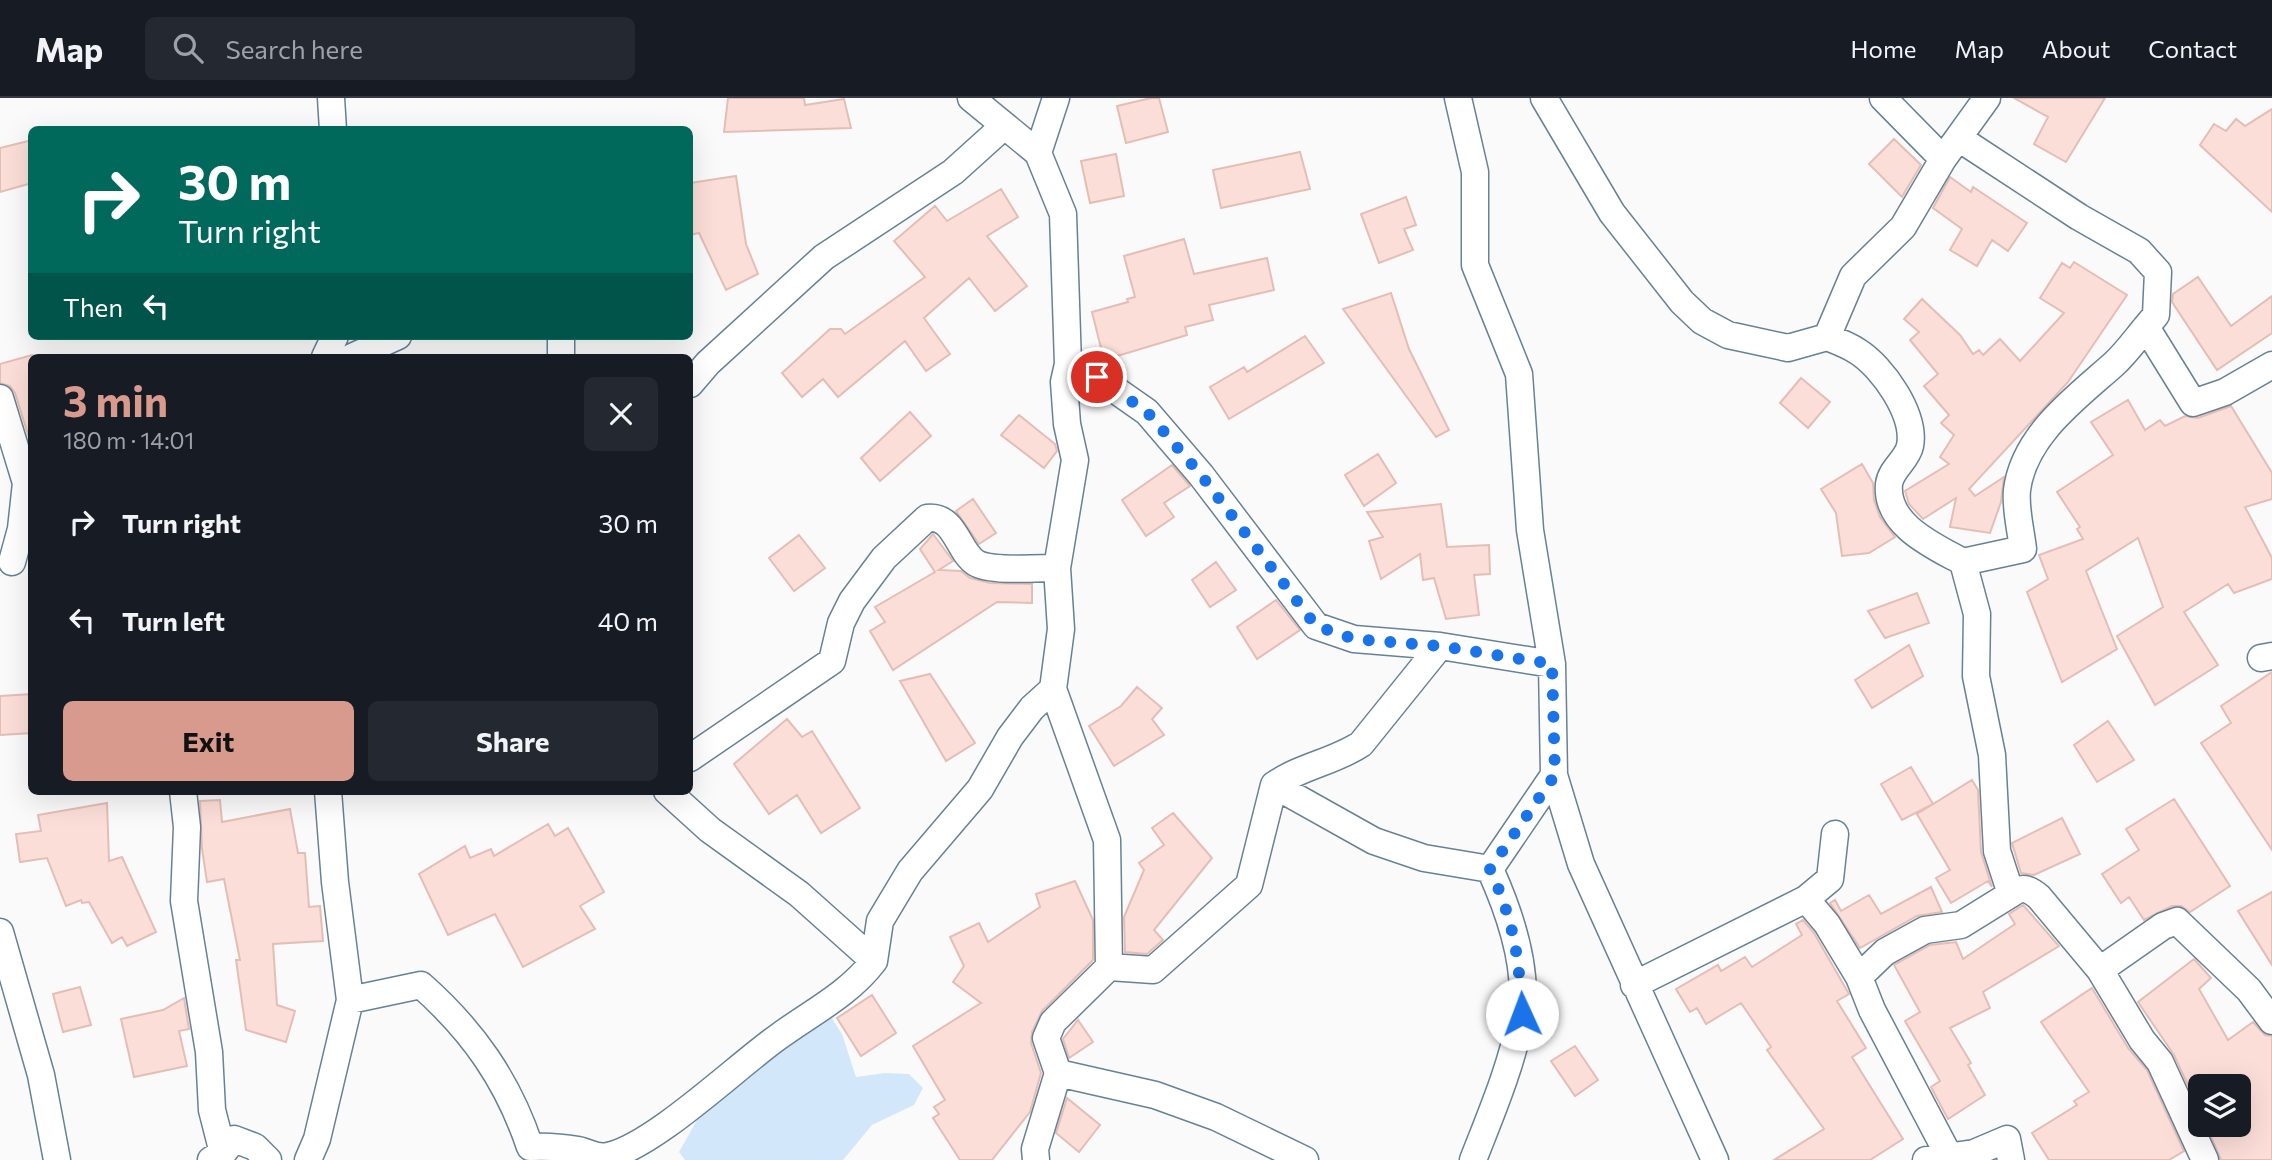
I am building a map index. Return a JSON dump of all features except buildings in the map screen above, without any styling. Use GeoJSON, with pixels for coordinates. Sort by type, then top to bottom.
{"type":"FeatureCollection","features":[{"type":"Feature","properties":{"kind":"street"},"geometry":{"type":"LineString","coordinates":[[331,98],[334,126]]}},
{"type":"Feature","properties":{"kind":"street"},"geometry":{"type":"LineString","coordinates":[[971,98],[1038,153],[1063,214],[1068,364],[1064,382],[1067,424],[1075,460],[1058,568],[1061,629],[1053,689],[1107,839],[1109,967],[1053,1022],[1046,1038],[1058,1073],[1035,1149],[1036,1160]]}},
{"type":"Feature","properties":{"kind":"street"},"geometry":{"type":"LineString","coordinates":[[1038,153],[1056,98]]}},
{"type":"Feature","properties":{"kind":"street"},"geometry":{"type":"LineString","coordinates":[[1458,98],[1475,172],[1475,265],[1519,374],[1530,530],[1552,664],[1555,775],[1581,864],[1715,1160]]}},
{"type":"Feature","properties":{"kind":"street"},"geometry":{"type":"LineString","coordinates":[[1544,98],[1612,213],[1682,302],[1702,321],[1728,335],[1788,348],[1828,337],[1859,352],[1886,381],[1907,412],[1910,447],[1889,484],[1892,504],[1910,530],[1963,562],[2023,549],[2017,491],[2028,453],[2087,385],[2116,363],[2156,314],[2158,272],[2139,251],[1952,149],[1883,98]]}},
{"type":"Feature","properties":{"kind":"street"},"geometry":{"type":"LineString","coordinates":[[1828,337],[1853,276],[1903,227],[1987,98]]}},
{"type":"Feature","properties":{"kind":"street"},"geometry":{"type":"LineString","coordinates":[[693,380],[708,363],[824,257],[953,172],[1004,126]]}},
{"type":"Feature","properties":{"kind":"street"},"geometry":{"type":"LineString","coordinates":[[2146,327],[2193,403],[2225,392],[2272,365]]}},
{"type":"Feature","properties":{"kind":"street"},"geometry":{"type":"LineString","coordinates":[[1068,364],[1097,377],[1147,412],[1201,475],[1316,626],[1354,639],[1440,646],[1552,664]]}},
{"type":"Feature","properties":{"kind":"street"},"geometry":{"type":"LineString","coordinates":[[0,398],[28,478]]}},
{"type":"Feature","properties":{"kind":"street"},"geometry":{"type":"LineString","coordinates":[[14,563],[28,487]]}},
{"type":"Feature","properties":{"kind":"street"},"geometry":{"type":"LineString","coordinates":[[693,756],[832,661],[841,623],[852,601],[884,558],[927,518],[936,517],[947,524],[976,563],[991,567],[1058,568]]}},
{"type":"Feature","properties":{"kind":"street"},"geometry":{"type":"LineString","coordinates":[[1963,562],[1977,614],[1976,676],[1992,755],[1997,851],[2011,894]]}},
{"type":"Feature","properties":{"kind":"street"},"geometry":{"type":"LineString","coordinates":[[1109,967],[1153,970],[1249,885],[1274,785],[1287,776],[1349,752],[1362,744],[1440,646]]}},
{"type":"Feature","properties":{"kind":"street"},"geometry":{"type":"LineString","coordinates":[[350,1000],[421,985],[450,1012],[515,1103],[527,1154],[554,1146],[582,1150],[597,1157],[610,1156],[652,1135],[779,1035],[842,995],[874,961],[880,921],[910,871],[980,789],[1010,737],[1032,708],[1053,689]]}},
{"type":"Feature","properties":{"kind":"street"},"geometry":{"type":"LineString","coordinates":[[1490,869],[1555,775]]}},
{"type":"Feature","properties":{"kind":"street"},"geometry":{"type":"LineString","coordinates":[[1274,785],[1374,841],[1424,858],[1490,869]]}},
{"type":"Feature","properties":{"kind":"street"},"geometry":{"type":"LineString","coordinates":[[183,795],[187,827],[184,901],[209,1052],[217,1156]]}},
{"type":"Feature","properties":{"kind":"street"},"geometry":{"type":"LineString","coordinates":[[308,1160],[317,1139],[350,1000],[336,896],[328,795]]}},
{"type":"Feature","properties":{"kind":"street"},"geometry":{"type":"LineString","coordinates":[[671,795],[710,830],[799,894],[874,961]]}},
{"type":"Feature","properties":{"kind":"street"},"geometry":{"type":"LineString","coordinates":[[1634,985],[1806,899],[1830,879],[1835,834]]}},
{"type":"Feature","properties":{"kind":"street"},"geometry":{"type":"LineString","coordinates":[[1473,1160],[1496,1100],[1522,1014],[1517,940],[1507,906],[1490,869]]}},
{"type":"Feature","properties":{"kind":"street"},"geometry":{"type":"LineString","coordinates":[[1859,976],[1885,952],[1924,930],[1961,925],[2019,888],[2029,889],[2039,897],[2100,971],[2142,1040],[2160,1062],[2205,1160]]}},
{"type":"Feature","properties":{"kind":"street"},"geometry":{"type":"LineString","coordinates":[[1806,899],[1827,924],[1859,976],[1871,1010],[1938,1158],[1974,1153],[2007,1139],[2011,1160]]}},
{"type":"Feature","properties":{"kind":"street"},"geometry":{"type":"LineString","coordinates":[[2100,971],[2163,926],[2177,921],[2249,990],[2272,1021]]}},
{"type":"Feature","properties":{"kind":"street"},"geometry":{"type":"LineString","coordinates":[[0,932],[41,1075],[57,1160]]}},
{"type":"Feature","properties":{"kind":"street"},"geometry":{"type":"LineString","coordinates":[[1058,1073],[1155,1095],[1216,1117],[1305,1160]]}},
{"type":"Feature","properties":{"kind":"street"},"geometry":{"type":"LineString","coordinates":[[217,1156],[234,1139],[255,1147],[268,1160]]}},
{"type":"Feature","properties":{"kind":"shaded area"},"geometry":{"type":"Polygon","coordinates":[[[824,1006],[842,1034],[856,1077],[885,1073],[909,1074],[923,1088],[914,1105],[872,1125],[843,1160],[685,1160],[679,1152],[702,1111],[824,1006]]]}},
{"type":"Feature","properties":{"kind":"route"},"geometry":{"type":"LineString","coordinates":[[1097,377],[1147,412],[1201,475],[1316,626],[1354,639],[1440,646],[1552,664],[1555,775],[1490,869],[1507,906],[1517,940],[1522,1014]]}}]}
